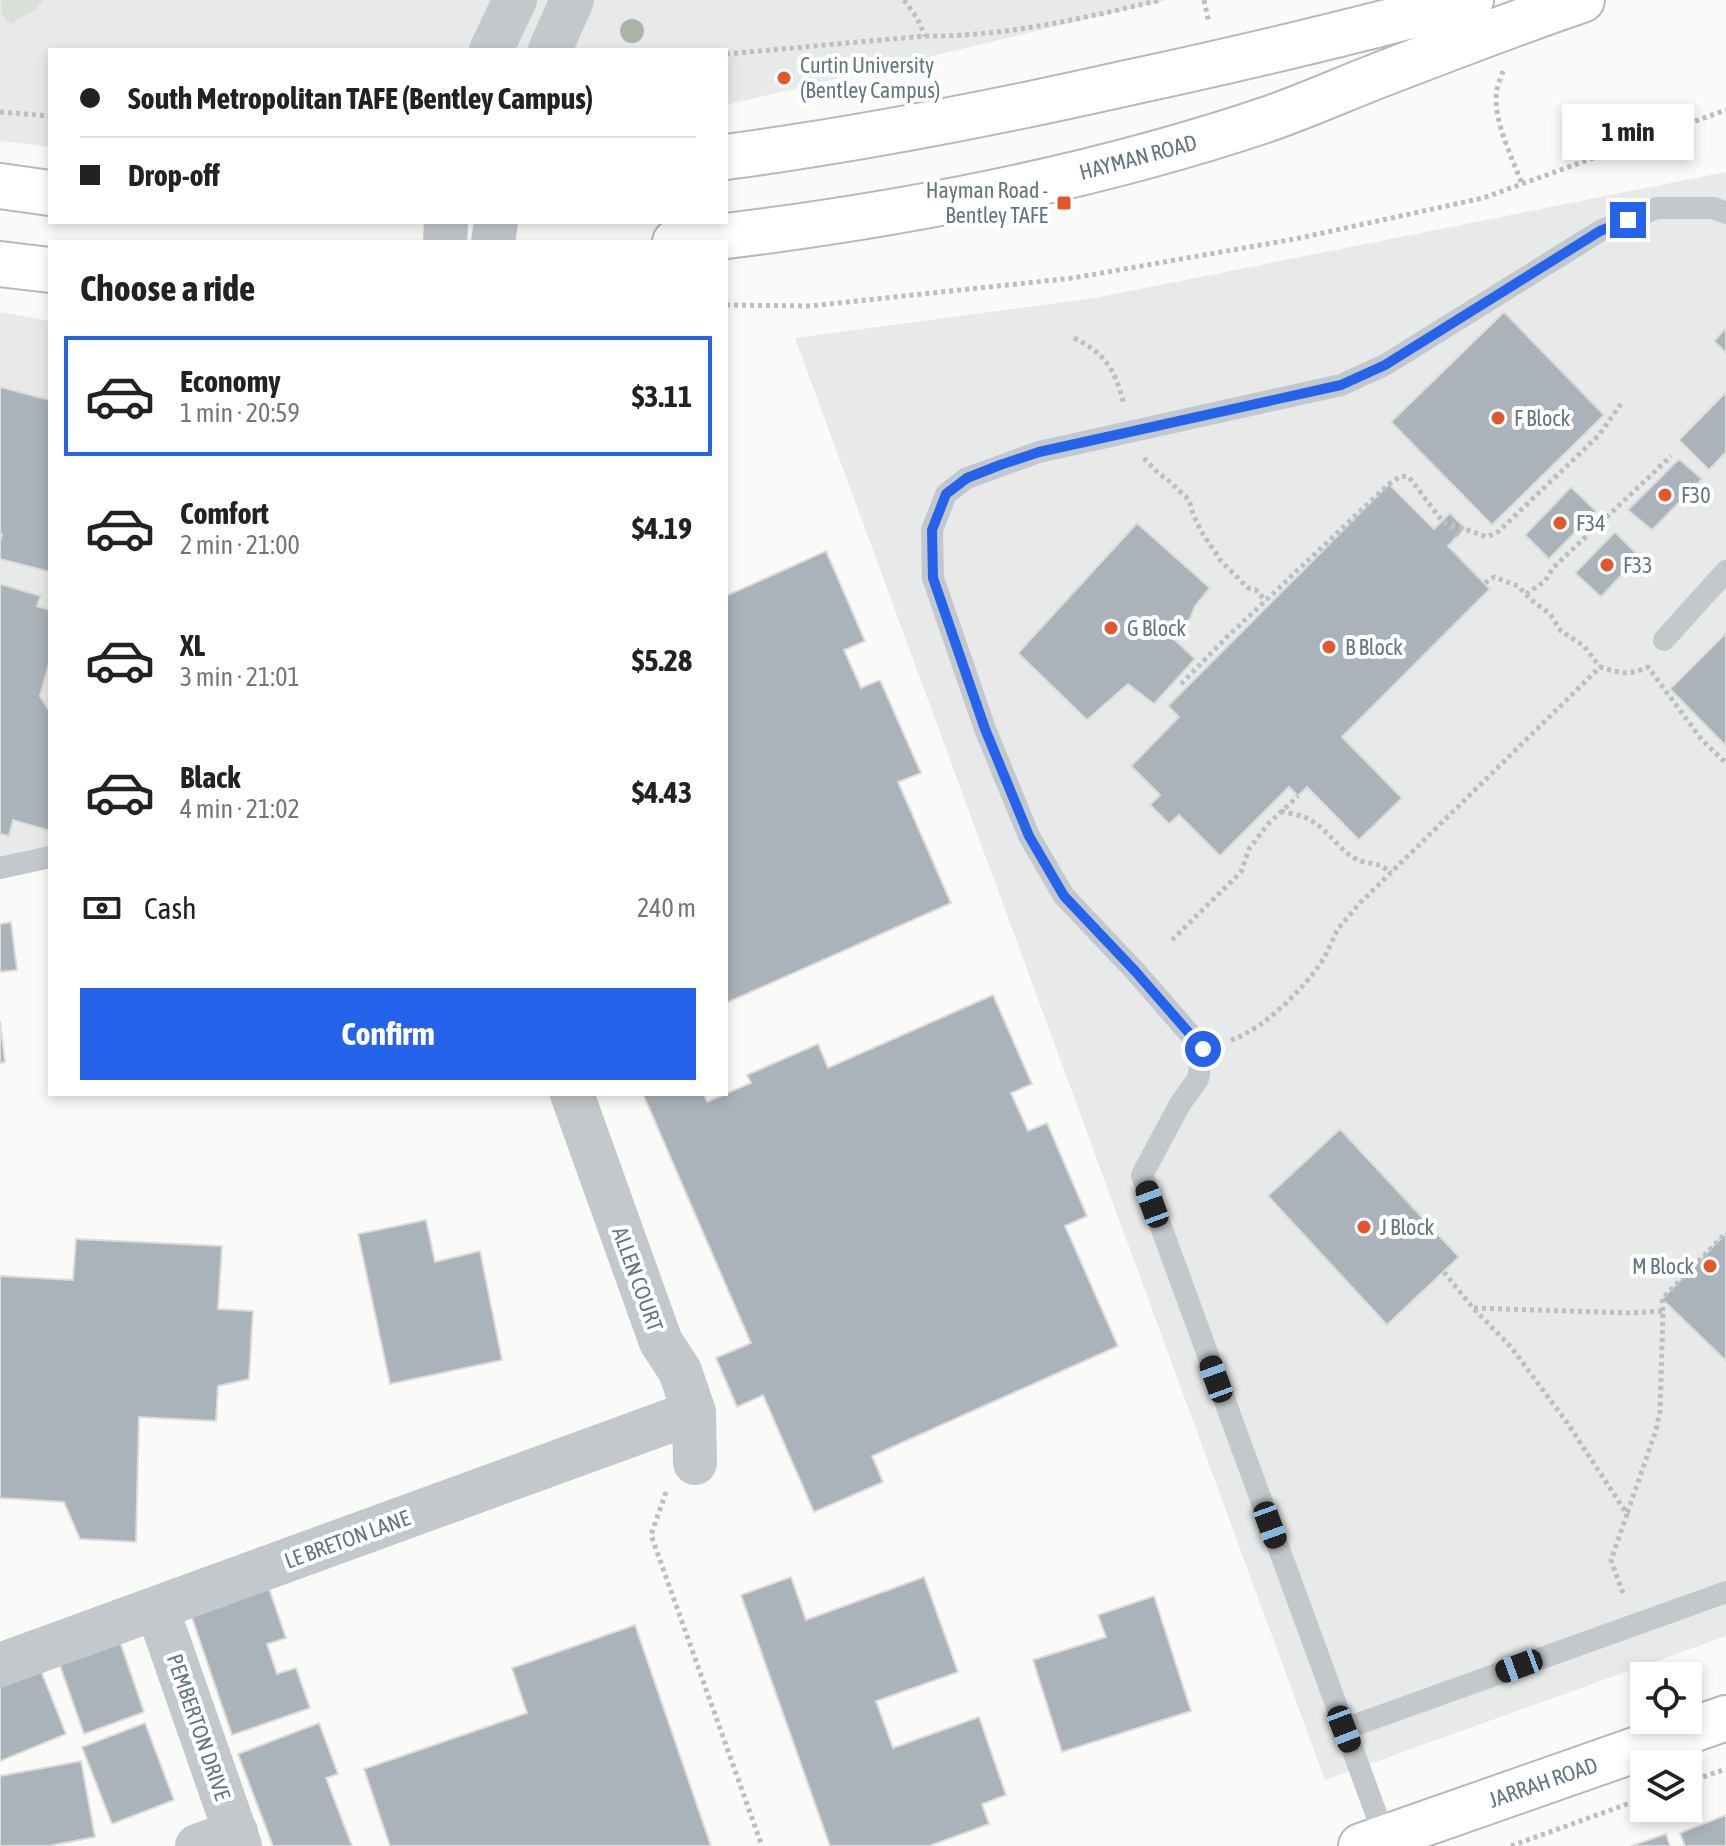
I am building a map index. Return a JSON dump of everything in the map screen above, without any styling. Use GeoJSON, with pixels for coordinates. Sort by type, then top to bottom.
{"type":"FeatureCollection","features":[{"type":"Feature","properties":{"kind":"main road"},"geometry":{"type":"LineString","coordinates":[[728,157],[999,112],[1380,25],[1471,0]]}},
{"type":"Feature","properties":{"kind":"main road","name":"HAYMAN ROAD"},"geometry":{"type":"LineString","coordinates":[[694,240],[750,234],[1020,187],[1173,149],[1273,117],[1582,0]]}},
{"type":"Feature","properties":{"kind":"main road"},"geometry":{"type":"LineString","coordinates":[[0,186],[48,193]]}},
{"type":"Feature","properties":{"kind":"main road"},"geometry":{"type":"LineString","coordinates":[[0,264],[48,270]]}},
{"type":"Feature","properties":{"kind":"main road","name":"JARRAH ROAD"},"geometry":{"type":"LineString","coordinates":[[1373,1842],[1726,1718]]}},
{"type":"Feature","properties":{"kind":"street"},"geometry":{"type":"LineString","coordinates":[[492,48],[515,0]]}},
{"type":"Feature","properties":{"kind":"street"},"geometry":{"type":"LineString","coordinates":[[551,48],[572,0]]}},
{"type":"Feature","properties":{"kind":"street","name":"ALLEN COURT"},"geometry":{"type":"LineString","coordinates":[[573,1096],[661,1342],[680,1371],[694,1412],[695,1463]]}},
{"type":"Feature","properties":{"kind":"street","name":"LE BRETON LANE"},"geometry":{"type":"LineString","coordinates":[[0,1665],[694,1412]]}},
{"type":"Feature","properties":{"kind":"street","name":"PEMBERTON DRIVE"},"geometry":{"type":"LineString","coordinates":[[157,1608],[224,1841]]}},
{"type":"Feature","properties":{"kind":"lane"},"geometry":{"type":"LineString","coordinates":[[1373,1842],[1344,1729],[1142,1175],[1180,1104],[1198,1079],[1203,1049],[1064,896],[1029,836],[985,729],[933,578],[932,530],[946,494],[967,478],[1039,452],[1341,385],[1385,365],[1600,231],[1657,208],[1714,208],[1726,213]]}},
{"type":"Feature","properties":{"kind":"lane"},"geometry":{"type":"LineString","coordinates":[[1664,640],[1726,571]]}},
{"type":"Feature","properties":{"kind":"lane"},"geometry":{"type":"LineString","coordinates":[[0,868],[48,857]]}},
{"type":"Feature","properties":{"kind":"lane"},"geometry":{"type":"LineString","coordinates":[[1344,1729],[1726,1592]]}},
{"type":"Feature","properties":{"kind":"path"},"geometry":{"type":"LineString","coordinates":[[904,0],[925,36]]}},
{"type":"Feature","properties":{"kind":"path"},"geometry":{"type":"LineString","coordinates":[[728,54],[1007,31],[1161,0]]}},
{"type":"Feature","properties":{"kind":"path"},"geometry":{"type":"LineString","coordinates":[[1503,69],[1496,108],[1522,184]]}},
{"type":"Feature","properties":{"kind":"path"},"geometry":{"type":"LineString","coordinates":[[728,305],[810,306],[1073,278],[1309,236],[1483,198],[1726,110]]}},
{"type":"Feature","properties":{"kind":"path"},"geometry":{"type":"LineString","coordinates":[[0,112],[48,116]]}},
{"type":"Feature","properties":{"kind":"path"},"geometry":{"type":"LineString","coordinates":[[1074,338],[1108,363],[1139,452],[1189,500],[1201,531],[1221,561],[1266,601]]}},
{"type":"Feature","properties":{"kind":"path"},"geometry":{"type":"LineString","coordinates":[[1442,521],[1487,537],[1498,532],[1599,435],[1623,401]]}},
{"type":"Feature","properties":{"kind":"path"},"geometry":{"type":"LineString","coordinates":[[1526,594],[1545,581],[1553,568],[1671,456]]}},
{"type":"Feature","properties":{"kind":"path"},"geometry":{"type":"LineString","coordinates":[[1181,684],[1389,484],[1401,476],[1409,477],[1442,521],[1459,535]]}},
{"type":"Feature","properties":{"kind":"path"},"geometry":{"type":"LineString","coordinates":[[1485,583],[1494,577],[1518,586],[1550,614],[1561,631],[1584,646],[1600,667],[1631,674],[1648,667],[1702,740],[1726,763]]}},
{"type":"Feature","properties":{"kind":"path"},"geometry":{"type":"LineString","coordinates":[[1203,1049],[1241,1036],[1301,988],[1323,960],[1339,928],[1358,905],[1600,667]]}},
{"type":"Feature","properties":{"kind":"path"},"geometry":{"type":"LineString","coordinates":[[1172,940],[1241,872],[1249,849],[1280,811],[1298,796]]}},
{"type":"Feature","properties":{"kind":"path"},"geometry":{"type":"LineString","coordinates":[[1280,811],[1309,818],[1351,856],[1382,865],[1391,873]]}},
{"type":"Feature","properties":{"kind":"path"},"geometry":{"type":"LineString","coordinates":[[1635,1624],[1611,1560],[1660,1411],[1662,1299],[1726,1233]]}},
{"type":"Feature","properties":{"kind":"path"},"geometry":{"type":"LineString","coordinates":[[1444,1272],[1511,1347],[1568,1424],[1627,1514]]}},
{"type":"Feature","properties":{"kind":"path"},"geometry":{"type":"LineString","coordinates":[[1473,1308],[1631,1313],[1663,1311]]}},
{"type":"Feature","properties":{"kind":"path"},"geometry":{"type":"LineString","coordinates":[[695,1463],[666,1492],[651,1535],[762,1846]]}},
{"type":"Feature","properties":{"kind":"path"},"geometry":{"type":"LineString","coordinates":[[1702,1777],[1726,1769]]}},
{"type":"Feature","properties":{"kind":"path"},"geometry":{"type":"LineString","coordinates":[[1511,1846],[1630,1803]]}},
{"type":"Feature","properties":{"kind":"shaded area","name":"Curtin University (Bentley Campus)"},"geometry":{"type":"Polygon","coordinates":[[[0,0],[1167,0],[728,105],[728,48],[48,48],[48,147],[0,141],[0,0]]]}},
{"type":"Feature","properties":{"kind":"shaded area"},"geometry":{"type":"Polygon","coordinates":[[[1,0],[43,0],[36,9],[11,24],[3,14],[1,0]]]}},
{"type":"Feature","properties":{"kind":"shaded area"},"geometry":{"type":"Polygon","coordinates":[[[1726,172],[1726,1636],[1654,1662],[1630,1662],[1630,1670],[1325,1780],[795,338],[1095,298],[1726,172]]]}},
{"type":"Feature","properties":{"kind":"shaded area"},"geometry":{"type":"Polygon","coordinates":[[[0,312],[48,321],[48,861],[0,870],[0,312]]]}},
{"type":"Feature","properties":{"kind":"building","name":"F Block"},"geometry":{"type":"Polygon","coordinates":[[[1504,312],[1604,415],[1492,525],[1391,422],[1504,312]]]}},
{"type":"Feature","properties":{"kind":"building"},"geometry":{"type":"Polygon","coordinates":[[[1726,328],[1726,353],[1714,341],[1726,328]]]}},
{"type":"Feature","properties":{"kind":"building"},"geometry":{"type":"Polygon","coordinates":[[[0,387],[48,399],[48,571],[0,559],[0,387]]]}},
{"type":"Feature","properties":{"kind":"building"},"geometry":{"type":"Polygon","coordinates":[[[1726,392],[1726,452],[1709,470],[1679,440],[1726,392]]]}},
{"type":"Feature","properties":{"kind":"building","name":"F30"},"geometry":{"type":"Polygon","coordinates":[[[1679,459],[1702,479],[1652,530],[1628,510],[1679,459]]]}},
{"type":"Feature","properties":{"kind":"building","name":"B Block"},"geometry":{"type":"Polygon","coordinates":[[[1389,484],[1434,529],[1450,513],[1465,528],[1448,546],[1490,589],[1342,737],[1402,798],[1359,840],[1307,787],[1298,796],[1289,787],[1220,856],[1179,815],[1169,824],[1150,805],[1160,795],[1131,766],[1179,717],[1168,706],[1389,484]]]}},
{"type":"Feature","properties":{"kind":"building","name":"F34"},"geometry":{"type":"Polygon","coordinates":[[[1571,487],[1596,511],[1549,559],[1525,535],[1571,487]]]}},
{"type":"Feature","properties":{"kind":"building","name":"G Block"},"geometry":{"type":"Polygon","coordinates":[[[1137,523],[1210,588],[1195,606],[1190,619],[1172,637],[1195,659],[1154,704],[1128,684],[1087,720],[1018,653],[1137,523]]]}},
{"type":"Feature","properties":{"kind":"building","name":"F33"},"geometry":{"type":"Polygon","coordinates":[[[1615,532],[1639,556],[1601,597],[1575,573],[1615,532]]]}},
{"type":"Feature","properties":{"kind":"building"},"geometry":{"type":"Polygon","coordinates":[[[826,551],[865,641],[844,650],[861,688],[880,680],[921,773],[898,782],[951,903],[728,1002],[728,595],[826,551]]]}},
{"type":"Feature","properties":{"kind":"building"},"geometry":{"type":"Polygon","coordinates":[[[0,584],[41,596],[37,606],[48,609],[48,667],[40,696],[48,709],[48,830],[13,820],[9,836],[0,834],[0,584]]]}},
{"type":"Feature","properties":{"kind":"building"},"geometry":{"type":"Polygon","coordinates":[[[1726,633],[1726,746],[1670,689],[1726,633]]]}},
{"type":"Feature","properties":{"kind":"building"},"geometry":{"type":"Polygon","coordinates":[[[11,922],[17,970],[0,972],[0,924],[11,922]]]}},
{"type":"Feature","properties":{"kind":"building"},"geometry":{"type":"Polygon","coordinates":[[[993,995],[1032,1084],[1011,1093],[1028,1131],[1047,1123],[1087,1216],[1065,1226],[1118,1346],[872,1456],[883,1482],[814,1512],[763,1395],[737,1407],[716,1358],[751,1343],[644,1096],[705,1096],[707,1102],[728,1096],[728,1093],[751,1083],[747,1075],[818,1044],[828,1068],[993,995]]]}},
{"type":"Feature","properties":{"kind":"building"},"geometry":{"type":"Polygon","coordinates":[[[0,1021],[5,1062],[0,1063],[0,1021]]]}},
{"type":"Feature","properties":{"kind":"building","name":"J Block"},"geometry":{"type":"Polygon","coordinates":[[[1340,1129],[1459,1257],[1387,1325],[1268,1196],[1340,1129]]]}},
{"type":"Feature","properties":{"kind":"building"},"geometry":{"type":"Polygon","coordinates":[[[426,1220],[435,1262],[480,1251],[502,1360],[390,1384],[358,1234],[426,1220]]]}},
{"type":"Feature","properties":{"kind":"building","name":"M Block"},"geometry":{"type":"Polygon","coordinates":[[[1726,1233],[1726,1361],[1662,1299],[1726,1233]]]}},
{"type":"Feature","properties":{"kind":"building"},"geometry":{"type":"Polygon","coordinates":[[[76,1239],[222,1246],[218,1309],[253,1311],[249,1379],[218,1386],[216,1421],[139,1417],[136,1542],[80,1539],[64,1502],[0,1498],[0,1276],[73,1280],[76,1239]]]}},
{"type":"Feature","properties":{"kind":"building"},"geometry":{"type":"Polygon","coordinates":[[[791,1577],[806,1620],[924,1577],[958,1672],[876,1701],[893,1748],[979,1717],[1006,1795],[982,1804],[989,1824],[929,1846],[830,1846],[741,1595],[791,1577]]]}},
{"type":"Feature","properties":{"kind":"building"},"geometry":{"type":"Polygon","coordinates":[[[266,1580],[286,1638],[267,1644],[277,1674],[296,1668],[310,1708],[232,1735],[188,1606],[266,1580]]]}},
{"type":"Feature","properties":{"kind":"building"},"geometry":{"type":"Polygon","coordinates":[[[1154,1596],[1191,1711],[1062,1752],[1033,1660],[1106,1637],[1098,1615],[1154,1596]]]}},
{"type":"Feature","properties":{"kind":"building"},"geometry":{"type":"Polygon","coordinates":[[[635,1625],[711,1846],[390,1846],[364,1769],[527,1713],[512,1668],[635,1625]]]}},
{"type":"Feature","properties":{"kind":"building"},"geometry":{"type":"Polygon","coordinates":[[[118,1636],[144,1712],[84,1734],[57,1657],[118,1636]]]}},
{"type":"Feature","properties":{"kind":"building"},"geometry":{"type":"Polygon","coordinates":[[[37,1661],[66,1734],[0,1761],[0,1676],[37,1661]]]}},
{"type":"Feature","properties":{"kind":"building"},"geometry":{"type":"Polygon","coordinates":[[[145,1723],[174,1800],[112,1824],[82,1747],[145,1723]]]}},
{"type":"Feature","properties":{"kind":"building"},"geometry":{"type":"Polygon","coordinates":[[[319,1723],[338,1774],[326,1778],[352,1846],[273,1846],[238,1754],[319,1723]]]}},
{"type":"Feature","properties":{"kind":"building"},"geometry":{"type":"Polygon","coordinates":[[[81,1761],[95,1837],[48,1846],[0,1846],[0,1776],[81,1761]]]}},
{"type":"Feature","properties":{"kind":"building"},"geometry":{"type":"Polygon","coordinates":[[[1726,1815],[1726,1846],[1685,1846],[1680,1833],[1726,1815]]]}},
{"type":"Feature","properties":{"kind":"building"},"geometry":{"type":"Polygon","coordinates":[[[1666,1834],[1670,1846],[1631,1846],[1666,1834]]]}},
{"type":"Feature","properties":{"kind":"place","name":"Curtin University (Bentley Campus)"},"geometry":{"type":"Point","coordinates":[784,78]}},
{"type":"Feature","properties":{"kind":"place","name":"Hayman Road - Bentley TAFE"},"geometry":{"type":"Point","coordinates":[1064,203]}},
{"type":"Feature","properties":{"kind":"place","name":"F Block"},"geometry":{"type":"Point","coordinates":[1498,418]}},
{"type":"Feature","properties":{"kind":"place","name":"F30"},"geometry":{"type":"Point","coordinates":[1665,495]}},
{"type":"Feature","properties":{"kind":"place","name":"F34"},"geometry":{"type":"Point","coordinates":[1560,523]}},
{"type":"Feature","properties":{"kind":"place","name":"F33"},"geometry":{"type":"Point","coordinates":[1607,565]}},
{"type":"Feature","properties":{"kind":"place","name":"G Block"},"geometry":{"type":"Point","coordinates":[1111,628]}},
{"type":"Feature","properties":{"kind":"place","name":"B Block"},"geometry":{"type":"Point","coordinates":[1329,647]}},
{"type":"Feature","properties":{"kind":"place","name":"J Block"},"geometry":{"type":"Point","coordinates":[1364,1227]}},
{"type":"Feature","properties":{"kind":"place","name":"M Block"},"geometry":{"type":"Point","coordinates":[1710,1266]}},
{"type":"Feature","properties":{"kind":"route"},"geometry":{"type":"LineString","coordinates":[[1203,1049],[1064,896],[1029,836],[985,729],[933,578],[932,530],[946,494],[967,478],[1039,452],[1341,385],[1385,365],[1600,231],[1628,220]]}}]}
